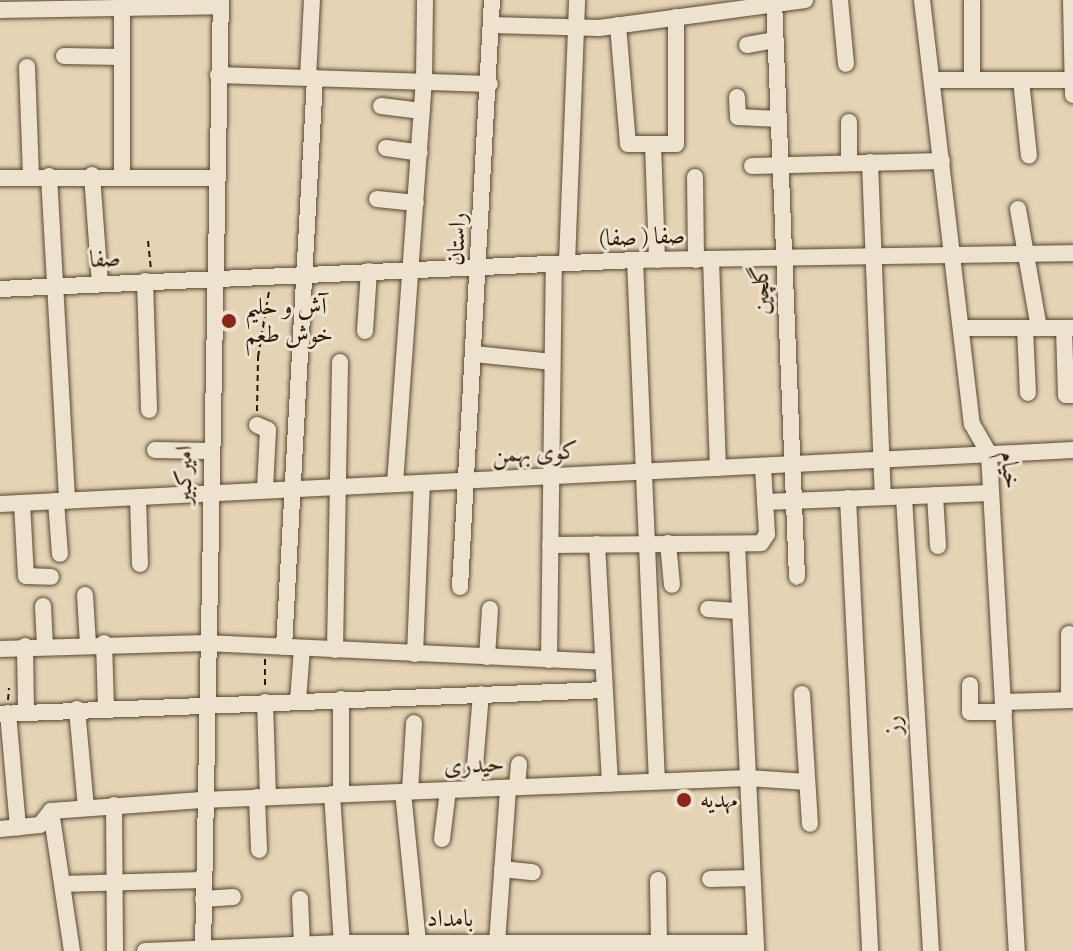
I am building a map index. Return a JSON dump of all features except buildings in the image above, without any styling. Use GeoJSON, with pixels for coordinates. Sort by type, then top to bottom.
{"type":"FeatureCollection","features":[{"type":"Feature","properties":{"kind":"street"},"geometry":{"type":"LineString","coordinates":[[284,647],[312,78],[312,0]]}},
{"type":"Feature","properties":{"kind":"street"},"geometry":{"type":"LineString","coordinates":[[395,484],[420,153],[425,0]]}},
{"type":"Feature","properties":{"kind":"street","name":"راستان"},"geometry":{"type":"LineString","coordinates":[[460,587],[469,480],[492,0]]}},
{"type":"Feature","properties":{"kind":"street"},"geometry":{"type":"LineString","coordinates":[[549,660],[552,362],[577,0]]}},
{"type":"Feature","properties":{"kind":"street"},"geometry":{"type":"LineString","coordinates":[[491,25],[576,30],[676,17],[719,5],[805,0]]}},
{"type":"Feature","properties":{"kind":"street"},"geometry":{"type":"LineString","coordinates":[[840,0],[846,64]]}},
{"type":"Feature","properties":{"kind":"street","name":"خیام"},"geometry":{"type":"LineString","coordinates":[[922,0],[972,424],[989,454],[1017,951]]}},
{"type":"Feature","properties":{"kind":"street"},"geometry":{"type":"LineString","coordinates":[[972,0],[972,80]]}},
{"type":"Feature","properties":{"kind":"street"},"geometry":{"type":"LineString","coordinates":[[932,80],[1021,80],[1072,85],[1071,0]]}},
{"type":"Feature","properties":{"kind":"street","name":"گلچین"},"geometry":{"type":"LineString","coordinates":[[774,2],[797,577]]}},
{"type":"Feature","properties":{"kind":"street"},"geometry":{"type":"LineString","coordinates":[[0,10],[81,4],[122,7],[220,3]]}},
{"type":"Feature","properties":{"kind":"street","name":"امیرکبیر"},"geometry":{"type":"LineString","coordinates":[[203,950],[202,800],[220,3]]}},
{"type":"Feature","properties":{"kind":"street"},"geometry":{"type":"LineString","coordinates":[[122,7],[122,176]]}},
{"type":"Feature","properties":{"kind":"street"},"geometry":{"type":"LineString","coordinates":[[618,25],[628,144],[676,144],[676,17]]}},
{"type":"Feature","properties":{"kind":"street"},"geometry":{"type":"LineString","coordinates":[[747,45],[776,40]]}},
{"type":"Feature","properties":{"kind":"street"},"geometry":{"type":"LineString","coordinates":[[64,56],[122,57]]}},
{"type":"Feature","properties":{"kind":"street"},"geometry":{"type":"LineString","coordinates":[[27,67],[31,177]]}},
{"type":"Feature","properties":{"kind":"street"},"geometry":{"type":"LineString","coordinates":[[218,75],[490,84]]}},
{"type":"Feature","properties":{"kind":"street"},"geometry":{"type":"LineString","coordinates":[[1021,80],[1029,156]]}},
{"type":"Feature","properties":{"kind":"street"},"geometry":{"type":"LineString","coordinates":[[737,97],[738,117],[779,119]]}},
{"type":"Feature","properties":{"kind":"street"},"geometry":{"type":"LineString","coordinates":[[381,106],[422,111]]}},
{"type":"Feature","properties":{"kind":"street"},"geometry":{"type":"LineString","coordinates":[[849,122],[849,162]]}},
{"type":"Feature","properties":{"kind":"street"},"geometry":{"type":"LineString","coordinates":[[653,144],[657,260]]}},
{"type":"Feature","properties":{"kind":"street"},"geometry":{"type":"LineString","coordinates":[[386,148],[420,153]]}},
{"type":"Feature","properties":{"kind":"street"},"geometry":{"type":"LineString","coordinates":[[752,166],[942,161]]}},
{"type":"Feature","properties":{"kind":"street"},"geometry":{"type":"LineString","coordinates":[[870,162],[883,497]]}},
{"type":"Feature","properties":{"kind":"street"},"geometry":{"type":"LineString","coordinates":[[92,175],[100,283]]}},
{"type":"Feature","properties":{"kind":"street"},"geometry":{"type":"LineString","coordinates":[[0,178],[92,175],[215,178]]}},
{"type":"Feature","properties":{"kind":"street"},"geometry":{"type":"LineString","coordinates":[[49,176],[61,501],[60,554]]}},
{"type":"Feature","properties":{"kind":"street"},"geometry":{"type":"LineString","coordinates":[[695,177],[704,259],[718,468]]}},
{"type":"Feature","properties":{"kind":"street"},"geometry":{"type":"LineString","coordinates":[[377,199],[416,203]]}},
{"type":"Feature","properties":{"kind":"street"},"geometry":{"type":"LineString","coordinates":[[1018,209],[1026,254],[1032,328],[1028,393]]}},
{"type":"Feature","properties":{"kind":"street","name":"صفا ( صفا)"},"geometry":{"type":"LineString","coordinates":[[212,278],[635,260],[1073,253]]}},
{"type":"Feature","properties":{"kind":"street"},"geometry":{"type":"LineString","coordinates":[[635,260],[657,782]]}},
{"type":"Feature","properties":{"kind":"street"},"geometry":{"type":"LineString","coordinates":[[365,331],[369,271]]}},
{"type":"Feature","properties":{"kind":"street","name":"صفا"},"geometry":{"type":"LineString","coordinates":[[0,289],[212,278]]}},
{"type":"Feature","properties":{"kind":"street"},"geometry":{"type":"LineString","coordinates":[[148,281],[149,410]]}},
{"type":"Feature","properties":{"kind":"street"},"geometry":{"type":"LineString","coordinates":[[962,328],[1069,328],[1066,395],[1073,395]]}},
{"type":"Feature","properties":{"kind":"street"},"geometry":{"type":"LineString","coordinates":[[475,354],[552,362]]}},
{"type":"Feature","properties":{"kind":"street"},"geometry":{"type":"LineString","coordinates":[[335,650],[340,362]]}},
{"type":"Feature","properties":{"kind":"street"},"geometry":{"type":"LineString","coordinates":[[257,425],[268,430],[265,490]]}},
{"type":"Feature","properties":{"kind":"street"},"geometry":{"type":"LineString","coordinates":[[155,450],[209,451]]}},
{"type":"Feature","properties":{"kind":"street","name":"کوی بهمن"},"geometry":{"type":"LineString","coordinates":[[0,504],[1073,450]]}},
{"type":"Feature","properties":{"kind":"street"},"geometry":{"type":"LineString","coordinates":[[550,545],[737,544],[766,539],[763,466]]}},
{"type":"Feature","properties":{"kind":"street"},"geometry":{"type":"LineString","coordinates":[[415,654],[422,483]]}},
{"type":"Feature","properties":{"kind":"street"},"geometry":{"type":"LineString","coordinates":[[765,502],[990,493]]}},
{"type":"Feature","properties":{"kind":"street"},"geometry":{"type":"LineString","coordinates":[[935,495],[938,546]]}},
{"type":"Feature","properties":{"kind":"street"},"geometry":{"type":"LineString","coordinates":[[138,497],[140,564]]}},
{"type":"Feature","properties":{"kind":"street","name":"رز"},"geometry":{"type":"LineString","coordinates":[[904,497],[931,951]]}},
{"type":"Feature","properties":{"kind":"street"},"geometry":{"type":"LineString","coordinates":[[848,498],[870,951]]}},
{"type":"Feature","properties":{"kind":"street"},"geometry":{"type":"LineString","coordinates":[[22,503],[26,576],[51,577]]}},
{"type":"Feature","properties":{"kind":"street"},"geometry":{"type":"LineString","coordinates":[[668,543],[672,585]]}},
{"type":"Feature","properties":{"kind":"street"},"geometry":{"type":"LineString","coordinates":[[597,544],[610,784]]}},
{"type":"Feature","properties":{"kind":"street"},"geometry":{"type":"LineString","coordinates":[[737,544],[756,947]]}},
{"type":"Feature","properties":{"kind":"street"},"geometry":{"type":"LineString","coordinates":[[85,595],[106,708]]}},
{"type":"Feature","properties":{"kind":"street"},"geometry":{"type":"LineString","coordinates":[[43,606],[45,646]]}},
{"type":"Feature","properties":{"kind":"street"},"geometry":{"type":"LineString","coordinates":[[487,657],[490,609]]}},
{"type":"Feature","properties":{"kind":"street"},"geometry":{"type":"LineString","coordinates":[[708,609],[740,611]]}},
{"type":"Feature","properties":{"kind":"street"},"geometry":{"type":"LineString","coordinates":[[970,685],[970,712],[1071,700],[1069,634]]}},
{"type":"Feature","properties":{"kind":"street"},"geometry":{"type":"LineString","coordinates":[[0,649],[96,643],[144,650],[205,643],[603,662]]}},
{"type":"Feature","properties":{"kind":"street"},"geometry":{"type":"LineString","coordinates":[[25,646],[26,712]]}},
{"type":"Feature","properties":{"kind":"street"},"geometry":{"type":"LineString","coordinates":[[298,701],[302,648]]}},
{"type":"Feature","properties":{"kind":"street"},"geometry":{"type":"LineString","coordinates":[[18,828],[4,714],[481,694],[522,700],[605,690]]}},
{"type":"Feature","properties":{"kind":"street"},"geometry":{"type":"LineString","coordinates":[[473,789],[481,694]]}},
{"type":"Feature","properties":{"kind":"street"},"geometry":{"type":"LineString","coordinates":[[802,694],[810,824]]}},
{"type":"Feature","properties":{"kind":"street"},"geometry":{"type":"LineString","coordinates":[[341,699],[336,794],[342,943]]}},
{"type":"Feature","properties":{"kind":"street"},"geometry":{"type":"LineString","coordinates":[[259,850],[265,702]]}},
{"type":"Feature","properties":{"kind":"street"},"geometry":{"type":"LineString","coordinates":[[77,709],[86,807]]}},
{"type":"Feature","properties":{"kind":"street"},"geometry":{"type":"LineString","coordinates":[[414,723],[406,792],[418,943]]}},
{"type":"Feature","properties":{"kind":"street"},"geometry":{"type":"LineString","coordinates":[[497,943],[502,869],[519,764]]}},
{"type":"Feature","properties":{"kind":"street","name":"حیدری"},"geometry":{"type":"LineString","coordinates":[[51,811],[202,800],[513,787],[748,778],[807,782]]}},
{"type":"Feature","properties":{"kind":"street"},"geometry":{"type":"LineString","coordinates":[[442,839],[448,790]]}},
{"type":"Feature","properties":{"kind":"street"},"geometry":{"type":"LineString","coordinates":[[114,805],[115,951]]}},
{"type":"Feature","properties":{"kind":"street"},"geometry":{"type":"LineString","coordinates":[[0,829],[40,825],[51,811]]}},
{"type":"Feature","properties":{"kind":"street"},"geometry":{"type":"LineString","coordinates":[[51,811],[72,951]]}},
{"type":"Feature","properties":{"kind":"street"},"geometry":{"type":"LineString","coordinates":[[502,869],[533,872]]}},
{"type":"Feature","properties":{"kind":"street"},"geometry":{"type":"LineString","coordinates":[[710,879],[752,878]]}},
{"type":"Feature","properties":{"kind":"street"},"geometry":{"type":"LineString","coordinates":[[62,884],[203,880]]}},
{"type":"Feature","properties":{"kind":"street"},"geometry":{"type":"LineString","coordinates":[[658,880],[669,946]]}},
{"type":"Feature","properties":{"kind":"street"},"geometry":{"type":"LineString","coordinates":[[203,899],[233,897]]}},
{"type":"Feature","properties":{"kind":"street"},"geometry":{"type":"LineString","coordinates":[[300,899],[302,944]]}},
{"type":"Feature","properties":{"kind":"street","name":"بامداد"},"geometry":{"type":"LineString","coordinates":[[145,951],[342,943],[395,947],[418,943],[473,947],[497,943],[538,947],[756,947]]}},
{"type":"Feature","properties":{"kind":"path"},"geometry":{"type":"LineString","coordinates":[[148,241],[148,281]]}},
{"type":"Feature","properties":{"kind":"path"},"geometry":{"type":"LineString","coordinates":[[257,425],[258,357],[270,275]]}},
{"type":"Feature","properties":{"kind":"path"},"geometry":{"type":"LineString","coordinates":[[265,646],[265,702]]}},
{"type":"Feature","properties":{"kind":"place","name":"آش و حلیم خوش طعم"},"geometry":{"type":"Point","coordinates":[229,321]}},
{"type":"Feature","properties":{"kind":"place","name":"مهدیه"},"geometry":{"type":"Point","coordinates":[684,800]}}]}
